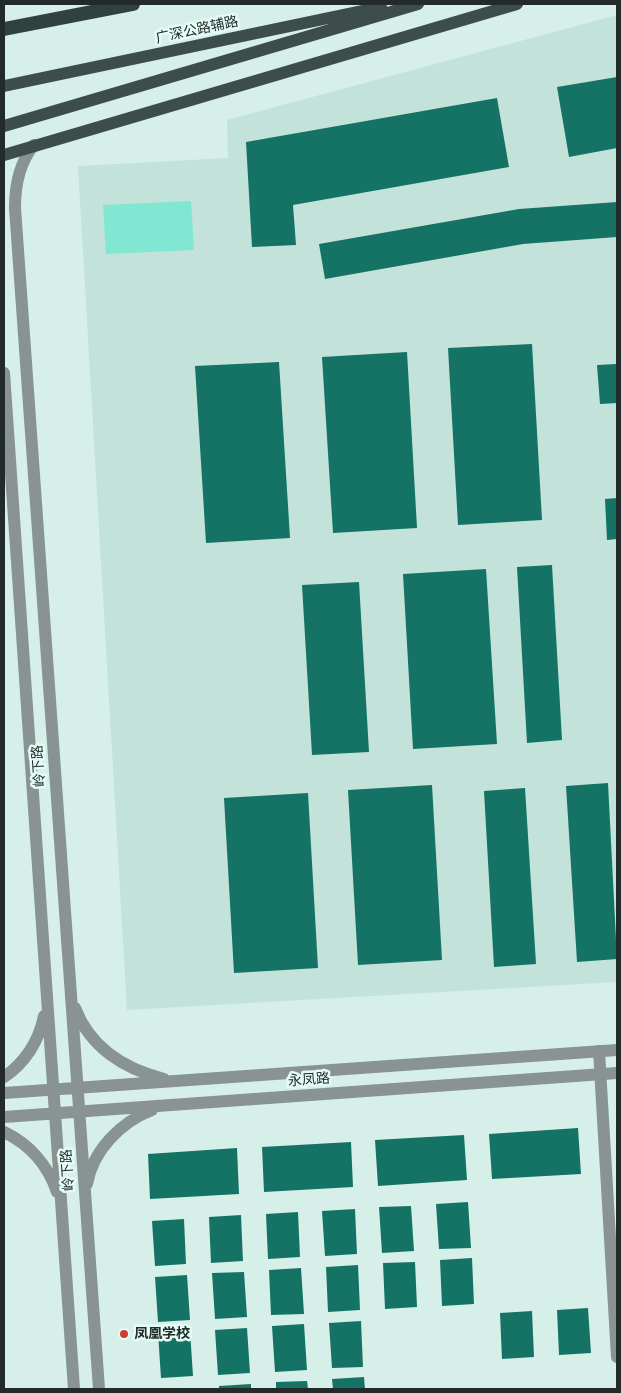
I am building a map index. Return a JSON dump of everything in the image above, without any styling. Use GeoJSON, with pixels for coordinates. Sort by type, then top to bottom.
{"type":"FeatureCollection","features":[{"type":"Feature","properties":{"kind":"highway"},"geometry":{"type":"LineString","coordinates":[[4,29],[133,4]]}},
{"type":"Feature","properties":{"kind":"main road","name":"广深公路辅路"},"geometry":{"type":"LineString","coordinates":[[4,86],[396,4]]}},
{"type":"Feature","properties":{"kind":"main road"},"geometry":{"type":"LineString","coordinates":[[4,126],[418,4]]}},
{"type":"Feature","properties":{"kind":"main road"},"geometry":{"type":"LineString","coordinates":[[4,155],[34,144],[220,93],[517,4]]}},
{"type":"Feature","properties":{"kind":"street","name":"岭下路"},"geometry":{"type":"LineString","coordinates":[[34,144],[20,170],[15,208],[99,1389]]}},
{"type":"Feature","properties":{"kind":"street","name":"岭下路"},"geometry":{"type":"LineString","coordinates":[[4,373],[74,1389]]}},
{"type":"Feature","properties":{"kind":"street"},"geometry":{"type":"LineString","coordinates":[[4,1077],[21,1062],[36,1042],[42,1026],[46,991]]}},
{"type":"Feature","properties":{"kind":"street"},"geometry":{"type":"LineString","coordinates":[[70,992],[84,1028],[107,1053],[123,1064],[143,1073],[181,1081]]}},
{"type":"Feature","properties":{"kind":"street","name":"永凤路"},"geometry":{"type":"LineString","coordinates":[[4,1093],[617,1050]]}},
{"type":"Feature","properties":{"kind":"street"},"geometry":{"type":"LineString","coordinates":[[599,1051],[617,1357]]}},
{"type":"Feature","properties":{"kind":"street","name":"永凤路"},"geometry":{"type":"LineString","coordinates":[[4,1117],[617,1073]]}},
{"type":"Feature","properties":{"kind":"street"},"geometry":{"type":"LineString","coordinates":[[86,1204],[88,1180],[94,1164],[116,1133],[142,1114],[172,1105]]}},
{"type":"Feature","properties":{"kind":"street"},"geometry":{"type":"LineString","coordinates":[[4,1132],[28,1148],[43,1163],[57,1190],[62,1210]]}},
{"type":"Feature","properties":{"kind":"shaded area"},"geometry":{"type":"Polygon","coordinates":[[[617,15],[617,982],[127,1010],[78,166],[228,158],[227,120],[617,15]]]}},
{"type":"Feature","properties":{"kind":"green space"},"geometry":{"type":"Polygon","coordinates":[[[191,201],[194,250],[106,254],[103,205],[191,201]]]}},
{"type":"Feature","properties":{"kind":"building"},"geometry":{"type":"Polygon","coordinates":[[[617,77],[617,148],[569,157],[557,87],[617,77]]]}},
{"type":"Feature","properties":{"kind":"building"},"geometry":{"type":"Polygon","coordinates":[[[497,98],[509,167],[293,205],[296,245],[252,247],[246,142],[497,98]]]}},
{"type":"Feature","properties":{"kind":"building"},"geometry":{"type":"Polygon","coordinates":[[[617,202],[617,237],[523,244],[325,279],[319,244],[519,209],[617,202]]]}},
{"type":"Feature","properties":{"kind":"building"},"geometry":{"type":"Polygon","coordinates":[[[532,344],[542,520],[458,525],[448,348],[532,344]]]}},
{"type":"Feature","properties":{"kind":"building"},"geometry":{"type":"Polygon","coordinates":[[[407,352],[417,528],[333,533],[322,357],[407,352]]]}},
{"type":"Feature","properties":{"kind":"building"},"geometry":{"type":"Polygon","coordinates":[[[279,362],[290,538],[206,543],[195,366],[279,362]]]}},
{"type":"Feature","properties":{"kind":"building"},"geometry":{"type":"Polygon","coordinates":[[[617,364],[617,403],[600,404],[597,365],[617,364]]]}},
{"type":"Feature","properties":{"kind":"building"},"geometry":{"type":"Polygon","coordinates":[[[617,498],[617,539],[607,540],[605,499],[617,498]]]}},
{"type":"Feature","properties":{"kind":"building"},"geometry":{"type":"Polygon","coordinates":[[[552,565],[562,740],[527,743],[517,567],[552,565]]]}},
{"type":"Feature","properties":{"kind":"building"},"geometry":{"type":"Polygon","coordinates":[[[486,569],[497,744],[413,749],[403,574],[486,569]]]}},
{"type":"Feature","properties":{"kind":"building"},"geometry":{"type":"Polygon","coordinates":[[[359,582],[369,752],[312,755],[302,585],[359,582]]]}},
{"type":"Feature","properties":{"kind":"building"},"geometry":{"type":"Polygon","coordinates":[[[608,783],[617,959],[577,962],[566,786],[608,783]]]}},
{"type":"Feature","properties":{"kind":"building"},"geometry":{"type":"Polygon","coordinates":[[[432,785],[442,960],[358,965],[348,790],[432,785]]]}},
{"type":"Feature","properties":{"kind":"building"},"geometry":{"type":"Polygon","coordinates":[[[525,788],[536,964],[494,967],[484,791],[525,788]]]}},
{"type":"Feature","properties":{"kind":"building"},"geometry":{"type":"Polygon","coordinates":[[[308,793],[318,968],[234,973],[224,798],[308,793]]]}},
{"type":"Feature","properties":{"kind":"building"},"geometry":{"type":"Polygon","coordinates":[[[578,1128],[581,1174],[492,1179],[489,1134],[578,1128]]]}},
{"type":"Feature","properties":{"kind":"building"},"geometry":{"type":"Polygon","coordinates":[[[464,1135],[467,1180],[378,1186],[375,1140],[464,1135]]]}},
{"type":"Feature","properties":{"kind":"building"},"geometry":{"type":"Polygon","coordinates":[[[351,1142],[353,1187],[264,1192],[262,1147],[351,1142]]]}},
{"type":"Feature","properties":{"kind":"building"},"geometry":{"type":"Polygon","coordinates":[[[237,1148],[239,1194],[150,1199],[148,1154],[237,1148]]]}},
{"type":"Feature","properties":{"kind":"building"},"geometry":{"type":"Polygon","coordinates":[[[468,1202],[471,1248],[439,1249],[436,1204],[468,1202]]]}},
{"type":"Feature","properties":{"kind":"building"},"geometry":{"type":"Polygon","coordinates":[[[411,1206],[414,1251],[382,1253],[379,1207],[411,1206]]]}},
{"type":"Feature","properties":{"kind":"building"},"geometry":{"type":"Polygon","coordinates":[[[355,1209],[357,1254],[325,1256],[322,1211],[355,1209]]]}},
{"type":"Feature","properties":{"kind":"building"},"geometry":{"type":"Polygon","coordinates":[[[298,1212],[300,1257],[268,1259],[266,1214],[298,1212]]]}},
{"type":"Feature","properties":{"kind":"building"},"geometry":{"type":"Polygon","coordinates":[[[241,1215],[243,1261],[211,1263],[209,1217],[241,1215]]]}},
{"type":"Feature","properties":{"kind":"building"},"geometry":{"type":"Polygon","coordinates":[[[184,1219],[186,1264],[155,1266],[152,1221],[184,1219]]]}},
{"type":"Feature","properties":{"kind":"building"},"geometry":{"type":"Polygon","coordinates":[[[472,1258],[474,1304],[442,1306],[440,1260],[472,1258]]]}},
{"type":"Feature","properties":{"kind":"building"},"geometry":{"type":"Polygon","coordinates":[[[415,1262],[417,1307],[385,1309],[383,1263],[415,1262]]]}},
{"type":"Feature","properties":{"kind":"building"},"geometry":{"type":"Polygon","coordinates":[[[358,1265],[360,1310],[328,1312],[326,1267],[358,1265]]]}},
{"type":"Feature","properties":{"kind":"building"},"geometry":{"type":"Polygon","coordinates":[[[301,1268],[304,1314],[271,1315],[269,1270],[301,1268]]]}},
{"type":"Feature","properties":{"kind":"building"},"geometry":{"type":"Polygon","coordinates":[[[244,1272],[247,1317],[215,1319],[212,1273],[244,1272]]]}},
{"type":"Feature","properties":{"kind":"building"},"geometry":{"type":"Polygon","coordinates":[[[187,1275],[190,1320],[158,1322],[155,1277],[187,1275]]]}},
{"type":"Feature","properties":{"kind":"building"},"geometry":{"type":"Polygon","coordinates":[[[588,1308],[591,1353],[559,1355],[557,1310],[588,1308]]]}},
{"type":"Feature","properties":{"kind":"building"},"geometry":{"type":"Polygon","coordinates":[[[532,1311],[534,1357],[502,1359],[500,1313],[532,1311]]]}},
{"type":"Feature","properties":{"kind":"building"},"geometry":{"type":"Polygon","coordinates":[[[361,1321],[363,1367],[332,1368],[329,1323],[361,1321]]]}},
{"type":"Feature","properties":{"kind":"building"},"geometry":{"type":"Polygon","coordinates":[[[304,1324],[307,1370],[275,1372],[272,1326],[304,1324]]]}},
{"type":"Feature","properties":{"kind":"building"},"geometry":{"type":"Polygon","coordinates":[[[247,1328],[250,1373],[218,1375],[215,1330],[247,1328]]]}},
{"type":"Feature","properties":{"kind":"building"},"geometry":{"type":"Polygon","coordinates":[[[190,1331],[193,1376],[161,1378],[158,1333],[190,1331]]]}},
{"type":"Feature","properties":{"kind":"building"},"geometry":{"type":"Polygon","coordinates":[[[364,1377],[365,1389],[333,1389],[332,1379],[364,1377]]]}},
{"type":"Feature","properties":{"kind":"building"},"geometry":{"type":"Polygon","coordinates":[[[307,1381],[308,1389],[276,1389],[276,1382],[307,1381]]]}},
{"type":"Feature","properties":{"kind":"building"},"geometry":{"type":"Polygon","coordinates":[[[251,1384],[251,1389],[219,1389],[219,1386],[251,1384]]]}},
{"type":"Feature","properties":{"kind":"place","name":"凤凰学校"},"geometry":{"type":"Point","coordinates":[124,1334]}}]}
